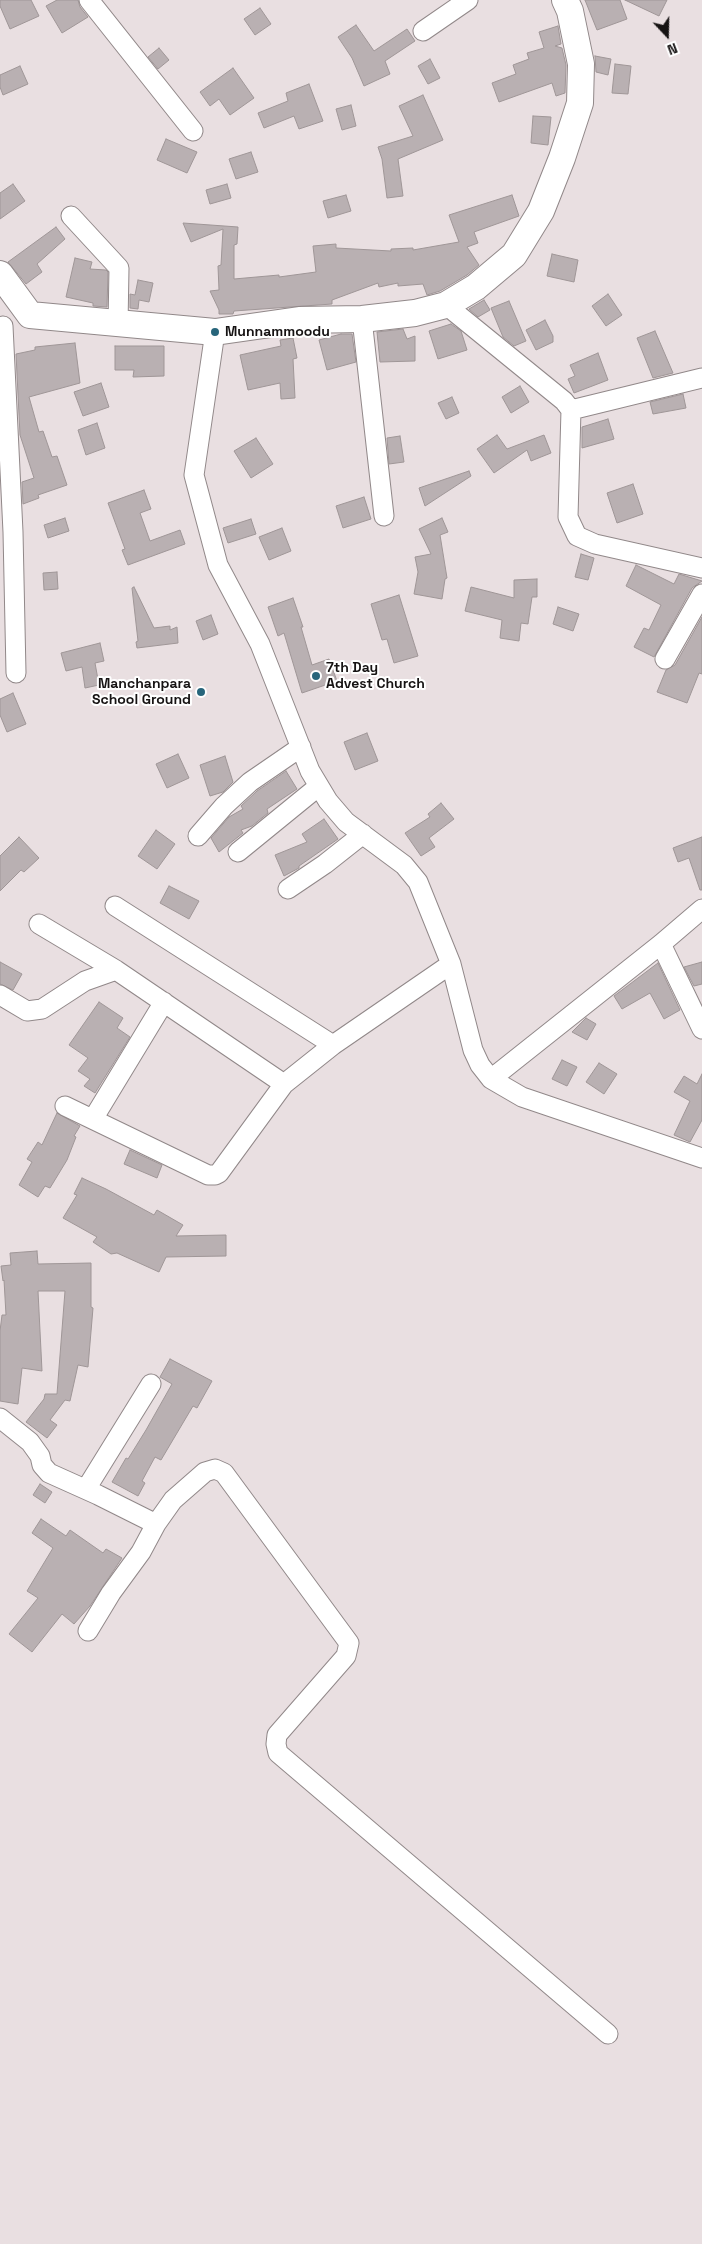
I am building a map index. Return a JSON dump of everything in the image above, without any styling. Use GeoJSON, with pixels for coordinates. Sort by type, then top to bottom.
{"type":"FeatureCollection","features":[{"type":"Feature","properties":{"kind":"main road"},"geometry":{"type":"LineString","coordinates":[[0,274],[30,316],[215,332],[299,320],[362,319],[415,313],[446,305],[476,288],[514,255],[541,211],[562,158],[580,103],[581,64],[570,11],[565,0]]}},
{"type":"Feature","properties":{"kind":"street"},"geometry":{"type":"LineString","coordinates":[[89,0],[194,131]]}},
{"type":"Feature","properties":{"kind":"street"},"geometry":{"type":"LineString","coordinates":[[424,31],[468,0]]}},
{"type":"Feature","properties":{"kind":"street"},"geometry":{"type":"LineString","coordinates":[[71,216],[119,268],[118,325]]}},
{"type":"Feature","properties":{"kind":"street"},"geometry":{"type":"LineString","coordinates":[[446,305],[564,401],[571,410],[568,517],[577,536],[595,544],[702,568]]}},
{"type":"Feature","properties":{"kind":"street"},"geometry":{"type":"LineString","coordinates":[[16,673],[13,532],[2,327],[30,316]]}},
{"type":"Feature","properties":{"kind":"street"},"geometry":{"type":"LineString","coordinates":[[362,319],[384,516]]}},
{"type":"Feature","properties":{"kind":"street"},"geometry":{"type":"LineString","coordinates":[[215,332],[194,475],[218,565],[260,644],[310,770],[328,801],[346,822],[404,865],[418,882],[451,964],[473,1050],[480,1065],[491,1079],[522,1097],[702,1158]]}},
{"type":"Feature","properties":{"kind":"street"},"geometry":{"type":"LineString","coordinates":[[571,410],[702,378]]}},
{"type":"Feature","properties":{"kind":"street"},"geometry":{"type":"LineString","coordinates":[[665,659],[702,594]]}},
{"type":"Feature","properties":{"kind":"street"},"geometry":{"type":"LineString","coordinates":[[198,836],[224,806],[250,782],[301,747]]}},
{"type":"Feature","properties":{"kind":"street"},"geometry":{"type":"LineString","coordinates":[[238,852],[319,786]]}},
{"type":"Feature","properties":{"kind":"street"},"geometry":{"type":"LineString","coordinates":[[288,889],[326,864],[363,834]]}},
{"type":"Feature","properties":{"kind":"street"},"geometry":{"type":"LineString","coordinates":[[115,906],[333,1045]]}},
{"type":"Feature","properties":{"kind":"street"},"geometry":{"type":"LineString","coordinates":[[491,1079],[661,944],[702,909]]}},
{"type":"Feature","properties":{"kind":"street"},"geometry":{"type":"LineString","coordinates":[[40,924],[116,970],[284,1084]]}},
{"type":"Feature","properties":{"kind":"street"},"geometry":{"type":"LineString","coordinates":[[661,944],[702,1029]]}},
{"type":"Feature","properties":{"kind":"street"},"geometry":{"type":"LineString","coordinates":[[65,1106],[212,1176],[219,1173],[284,1084],[333,1045],[451,964]]}},
{"type":"Feature","properties":{"kind":"street"},"geometry":{"type":"LineString","coordinates":[[0,995],[27,1011],[42,1009],[85,981],[116,970]]}},
{"type":"Feature","properties":{"kind":"street"},"geometry":{"type":"LineString","coordinates":[[94,1119],[164,1002]]}},
{"type":"Feature","properties":{"kind":"street"},"geometry":{"type":"LineString","coordinates":[[86,1489],[151,1384]]}},
{"type":"Feature","properties":{"kind":"street"},"geometry":{"type":"LineString","coordinates":[[0,1418],[30,1442],[49,1473],[156,1524]]}},
{"type":"Feature","properties":{"kind":"street"},"geometry":{"type":"LineString","coordinates":[[88,1631],[173,1500],[205,1472],[215,1469],[224,1473],[349,1643],[346,1656],[277,1735],[278,1753],[608,2034]]}},
{"type":"Feature","properties":{"kind":"building"},"geometry":{"type":"Polygon","coordinates":[[[0,0],[31,0],[39,16],[10,29],[0,6],[0,0]]]}},
{"type":"Feature","properties":{"kind":"building"},"geometry":{"type":"Polygon","coordinates":[[[57,0],[78,0],[80,7],[88,17],[62,33],[46,6],[57,0]]]}},
{"type":"Feature","properties":{"kind":"building"},"geometry":{"type":"Polygon","coordinates":[[[585,0],[620,0],[627,19],[597,30],[585,0]]]}},
{"type":"Feature","properties":{"kind":"building"},"geometry":{"type":"Polygon","coordinates":[[[625,0],[667,0],[659,16],[625,0]]]}},
{"type":"Feature","properties":{"kind":"building"},"geometry":{"type":"Polygon","coordinates":[[[260,8],[271,24],[255,35],[244,19],[260,8]]]}},
{"type":"Feature","properties":{"kind":"building"},"geometry":{"type":"Polygon","coordinates":[[[356,25],[374,51],[407,29],[415,41],[385,61],[390,74],[364,86],[352,58],[338,37],[356,25]]]}},
{"type":"Feature","properties":{"kind":"building"},"geometry":{"type":"Polygon","coordinates":[[[558,26],[561,44],[555,46],[562,48],[566,65],[565,93],[556,96],[552,83],[499,102],[492,83],[516,74],[513,65],[529,59],[527,53],[544,48],[539,32],[558,26]]]}},
{"type":"Feature","properties":{"kind":"building"},"geometry":{"type":"Polygon","coordinates":[[[159,48],[169,60],[158,69],[148,57],[159,48]]]}},
{"type":"Feature","properties":{"kind":"building"},"geometry":{"type":"Polygon","coordinates":[[[595,56],[611,59],[608,75],[596,72],[595,56]]]}},
{"type":"Feature","properties":{"kind":"building"},"geometry":{"type":"Polygon","coordinates":[[[430,59],[440,78],[428,84],[418,66],[430,59]]]}},
{"type":"Feature","properties":{"kind":"building"},"geometry":{"type":"Polygon","coordinates":[[[615,64],[631,66],[628,94],[612,93],[615,64]]]}},
{"type":"Feature","properties":{"kind":"building"},"geometry":{"type":"Polygon","coordinates":[[[20,66],[28,84],[3,95],[0,87],[0,75],[20,66]]]}},
{"type":"Feature","properties":{"kind":"building"},"geometry":{"type":"Polygon","coordinates":[[[233,68],[254,98],[230,115],[219,99],[210,106],[200,92],[233,68]]]}},
{"type":"Feature","properties":{"kind":"building"},"geometry":{"type":"Polygon","coordinates":[[[309,84],[323,121],[299,129],[294,116],[264,128],[258,113],[288,101],[286,93],[309,84]]]}},
{"type":"Feature","properties":{"kind":"building"},"geometry":{"type":"Polygon","coordinates":[[[423,95],[443,140],[398,159],[403,196],[387,198],[382,159],[378,147],[413,136],[399,106],[423,95]]]}},
{"type":"Feature","properties":{"kind":"building"},"geometry":{"type":"Polygon","coordinates":[[[351,105],[356,126],[342,130],[336,109],[351,105]]]}},
{"type":"Feature","properties":{"kind":"building"},"geometry":{"type":"Polygon","coordinates":[[[533,116],[551,117],[548,145],[531,143],[533,116]]]}},
{"type":"Feature","properties":{"kind":"building"},"geometry":{"type":"Polygon","coordinates":[[[166,139],[197,152],[187,173],[157,160],[166,139]]]}},
{"type":"Feature","properties":{"kind":"building"},"geometry":{"type":"Polygon","coordinates":[[[251,152],[258,172],[236,179],[229,159],[251,152]]]}},
{"type":"Feature","properties":{"kind":"building"},"geometry":{"type":"Polygon","coordinates":[[[13,184],[25,201],[0,219],[0,193],[13,184]]]}},
{"type":"Feature","properties":{"kind":"building"},"geometry":{"type":"Polygon","coordinates":[[[227,184],[231,198],[210,204],[206,190],[227,184]]]}},
{"type":"Feature","properties":{"kind":"building"},"geometry":{"type":"Polygon","coordinates":[[[346,195],[351,211],[328,218],[323,201],[346,195]]]}},
{"type":"Feature","properties":{"kind":"building"},"geometry":{"type":"Polygon","coordinates":[[[512,195],[519,216],[474,232],[478,243],[467,247],[479,265],[467,275],[440,291],[427,295],[423,284],[398,286],[398,283],[379,287],[378,283],[332,300],[332,304],[234,311],[233,314],[219,314],[210,291],[219,290],[218,266],[221,265],[223,229],[191,242],[183,223],[238,227],[237,244],[234,245],[234,279],[279,275],[279,277],[316,272],[313,246],[336,244],[336,248],[391,251],[391,249],[413,248],[413,250],[459,242],[449,215],[512,195]]]}},
{"type":"Feature","properties":{"kind":"building"},"geometry":{"type":"Polygon","coordinates":[[[56,227],[65,239],[37,264],[42,272],[26,284],[8,262],[56,227]]]}},
{"type":"Feature","properties":{"kind":"building"},"geometry":{"type":"Polygon","coordinates":[[[552,254],[578,260],[574,282],[547,276],[552,254]]]}},
{"type":"Feature","properties":{"kind":"building"},"geometry":{"type":"Polygon","coordinates":[[[75,258],[92,262],[90,269],[106,270],[108,272],[107,307],[93,306],[93,303],[66,297],[75,258]]]}},
{"type":"Feature","properties":{"kind":"building"},"geometry":{"type":"Polygon","coordinates":[[[138,280],[153,283],[149,302],[139,300],[138,309],[130,308],[130,294],[135,295],[138,280]]]}},
{"type":"Feature","properties":{"kind":"building"},"geometry":{"type":"Polygon","coordinates":[[[608,294],[622,315],[606,326],[592,306],[608,294]]]}},
{"type":"Feature","properties":{"kind":"building"},"geometry":{"type":"Polygon","coordinates":[[[484,300],[490,310],[478,317],[469,309],[484,300]]]}},
{"type":"Feature","properties":{"kind":"building"},"geometry":{"type":"Polygon","coordinates":[[[509,301],[526,341],[514,346],[503,337],[491,308],[509,301]]]}},
{"type":"Feature","properties":{"kind":"building"},"geometry":{"type":"Polygon","coordinates":[[[545,320],[553,336],[553,342],[536,350],[526,330],[545,320]]]}},
{"type":"Feature","properties":{"kind":"building"},"geometry":{"type":"Polygon","coordinates":[[[451,324],[461,331],[467,350],[438,359],[429,331],[451,324]]]}},
{"type":"Feature","properties":{"kind":"building"},"geometry":{"type":"Polygon","coordinates":[[[403,329],[407,339],[415,336],[415,361],[380,362],[377,332],[403,329]]]}},
{"type":"Feature","properties":{"kind":"building"},"geometry":{"type":"Polygon","coordinates":[[[655,331],[673,373],[653,378],[637,338],[655,331]]]}},
{"type":"Feature","properties":{"kind":"building"},"geometry":{"type":"Polygon","coordinates":[[[341,334],[352,334],[356,362],[327,370],[319,340],[341,334]]]}},
{"type":"Feature","properties":{"kind":"building"},"geometry":{"type":"Polygon","coordinates":[[[293,338],[297,358],[293,359],[295,398],[281,399],[280,383],[248,390],[240,355],[281,346],[280,340],[293,338]]]}},
{"type":"Feature","properties":{"kind":"building"},"geometry":{"type":"Polygon","coordinates":[[[75,343],[80,383],[29,397],[39,432],[43,431],[52,457],[57,456],[67,485],[38,495],[39,498],[23,504],[22,482],[34,478],[20,435],[16,354],[35,350],[35,347],[75,343]]]}},
{"type":"Feature","properties":{"kind":"building"},"geometry":{"type":"Polygon","coordinates":[[[115,346],[164,346],[164,376],[133,377],[134,370],[115,370],[115,346]]]}},
{"type":"Feature","properties":{"kind":"building"},"geometry":{"type":"Polygon","coordinates":[[[598,353],[608,380],[574,393],[568,379],[575,376],[570,365],[598,353]]]}},
{"type":"Feature","properties":{"kind":"building"},"geometry":{"type":"Polygon","coordinates":[[[101,383],[109,407],[83,416],[74,392],[101,383]]]}},
{"type":"Feature","properties":{"kind":"building"},"geometry":{"type":"Polygon","coordinates":[[[520,386],[529,402],[511,413],[502,397],[520,386]]]}},
{"type":"Feature","properties":{"kind":"building"},"geometry":{"type":"Polygon","coordinates":[[[683,394],[686,408],[653,414],[650,402],[683,394]]]}},
{"type":"Feature","properties":{"kind":"building"},"geometry":{"type":"Polygon","coordinates":[[[452,397],[459,413],[446,419],[438,403],[452,397]]]}},
{"type":"Feature","properties":{"kind":"building"},"geometry":{"type":"Polygon","coordinates":[[[608,419],[614,439],[582,448],[582,427],[608,419]]]}},
{"type":"Feature","properties":{"kind":"building"},"geometry":{"type":"Polygon","coordinates":[[[97,423],[105,448],[86,455],[78,430],[97,423]]]}},
{"type":"Feature","properties":{"kind":"building"},"geometry":{"type":"Polygon","coordinates":[[[497,435],[507,449],[544,435],[551,453],[531,461],[527,450],[494,473],[477,449],[497,435]]]}},
{"type":"Feature","properties":{"kind":"building"},"geometry":{"type":"Polygon","coordinates":[[[400,436],[404,462],[389,464],[387,438],[400,436]]]}},
{"type":"Feature","properties":{"kind":"building"},"geometry":{"type":"Polygon","coordinates":[[[256,438],[273,464],[251,478],[234,451],[256,438]]]}},
{"type":"Feature","properties":{"kind":"building"},"geometry":{"type":"Polygon","coordinates":[[[469,471],[471,476],[425,506],[419,488],[469,471]]]}},
{"type":"Feature","properties":{"kind":"building"},"geometry":{"type":"Polygon","coordinates":[[[633,484],[643,514],[617,523],[607,493],[633,484]]]}},
{"type":"Feature","properties":{"kind":"building"},"geometry":{"type":"Polygon","coordinates":[[[144,490],[151,509],[140,513],[150,541],[180,530],[185,544],[128,565],[122,550],[125,549],[108,503],[144,490]]]}},
{"type":"Feature","properties":{"kind":"building"},"geometry":{"type":"Polygon","coordinates":[[[364,497],[371,519],[343,528],[336,506],[364,497]]]}},
{"type":"Feature","properties":{"kind":"building"},"geometry":{"type":"Polygon","coordinates":[[[65,518],[69,531],[48,538],[44,525],[65,518]]]}},
{"type":"Feature","properties":{"kind":"building"},"geometry":{"type":"Polygon","coordinates":[[[442,518],[448,532],[440,535],[447,578],[445,579],[442,599],[414,594],[418,572],[415,557],[431,554],[419,529],[442,518]]]}},
{"type":"Feature","properties":{"kind":"building"},"geometry":{"type":"Polygon","coordinates":[[[251,519],[256,534],[228,543],[223,528],[251,519]]]}},
{"type":"Feature","properties":{"kind":"building"},"geometry":{"type":"Polygon","coordinates":[[[282,528],[291,551],[269,560],[259,537],[282,528]]]}},
{"type":"Feature","properties":{"kind":"building"},"geometry":{"type":"Polygon","coordinates":[[[581,554],[594,558],[588,580],[575,577],[581,554]]]}},
{"type":"Feature","properties":{"kind":"building"},"geometry":{"type":"Polygon","coordinates":[[[636,565],[674,584],[679,574],[702,581],[692,588],[654,657],[634,647],[644,628],[649,630],[661,605],[626,586],[636,565]]]}},
{"type":"Feature","properties":{"kind":"building"},"geometry":{"type":"Polygon","coordinates":[[[57,572],[58,589],[44,590],[43,573],[57,572]]]}},
{"type":"Feature","properties":{"kind":"building"},"geometry":{"type":"Polygon","coordinates":[[[537,579],[537,597],[532,597],[528,624],[521,623],[519,641],[500,638],[502,620],[465,611],[471,587],[514,598],[514,580],[537,579]]]}},
{"type":"Feature","properties":{"kind":"building"},"geometry":{"type":"Polygon","coordinates":[[[134,587],[154,628],[170,626],[170,630],[177,627],[178,643],[137,648],[136,642],[138,641],[132,588],[134,587]]]}},
{"type":"Feature","properties":{"kind":"building"},"geometry":{"type":"Polygon","coordinates":[[[399,595],[418,656],[394,663],[387,639],[382,640],[371,604],[399,595]]]}},
{"type":"Feature","properties":{"kind":"building"},"geometry":{"type":"Polygon","coordinates":[[[293,598],[303,627],[301,627],[312,665],[329,659],[337,681],[302,693],[284,633],[278,636],[268,607],[293,598]]]}},
{"type":"Feature","properties":{"kind":"building"},"geometry":{"type":"Polygon","coordinates":[[[558,607],[579,614],[573,631],[553,624],[558,607]]]}},
{"type":"Feature","properties":{"kind":"building"},"geometry":{"type":"Polygon","coordinates":[[[211,615],[218,634],[203,640],[196,621],[211,615]]]}},
{"type":"Feature","properties":{"kind":"building"},"geometry":{"type":"Polygon","coordinates":[[[702,617],[702,674],[699,673],[687,703],[657,692],[666,670],[675,665],[702,617]]]}},
{"type":"Feature","properties":{"kind":"building"},"geometry":{"type":"Polygon","coordinates":[[[100,643],[104,661],[95,663],[99,685],[85,688],[82,667],[66,671],[61,653],[100,643]]]}},
{"type":"Feature","properties":{"kind":"building"},"geometry":{"type":"Polygon","coordinates":[[[13,693],[26,724],[7,732],[0,715],[0,699],[13,693]]]}},
{"type":"Feature","properties":{"kind":"building"},"geometry":{"type":"Polygon","coordinates":[[[367,733],[378,761],[355,770],[344,742],[367,733]]]}},
{"type":"Feature","properties":{"kind":"building"},"geometry":{"type":"Polygon","coordinates":[[[178,754],[189,778],[167,788],[156,764],[178,754]]]}},
{"type":"Feature","properties":{"kind":"building"},"geometry":{"type":"Polygon","coordinates":[[[225,756],[233,782],[223,792],[210,796],[200,765],[225,756]]]}},
{"type":"Feature","properties":{"kind":"building"},"geometry":{"type":"Polygon","coordinates":[[[286,771],[297,789],[267,809],[268,813],[252,826],[241,830],[243,833],[219,852],[211,838],[229,817],[243,809],[241,806],[257,791],[286,771]]]}},
{"type":"Feature","properties":{"kind":"building"},"geometry":{"type":"Polygon","coordinates":[[[441,803],[454,819],[429,838],[435,847],[421,856],[405,833],[430,817],[428,814],[441,803]]]}},
{"type":"Feature","properties":{"kind":"building"},"geometry":{"type":"Polygon","coordinates":[[[324,819],[338,839],[299,866],[299,868],[284,876],[275,855],[307,842],[302,834],[324,819]]]}},
{"type":"Feature","properties":{"kind":"building"},"geometry":{"type":"Polygon","coordinates":[[[156,830],[175,844],[157,869],[138,856],[156,830]]]}},
{"type":"Feature","properties":{"kind":"building"},"geometry":{"type":"Polygon","coordinates":[[[19,837],[39,858],[24,872],[21,870],[0,891],[0,856],[19,837]]]}},
{"type":"Feature","properties":{"kind":"building"},"geometry":{"type":"Polygon","coordinates":[[[702,837],[702,890],[700,890],[689,858],[678,862],[673,848],[702,837]]]}},
{"type":"Feature","properties":{"kind":"building"},"geometry":{"type":"Polygon","coordinates":[[[169,886],[199,901],[189,919],[160,903],[169,886]]]}},
{"type":"Feature","properties":{"kind":"building"},"geometry":{"type":"Polygon","coordinates":[[[0,962],[22,974],[13,990],[0,984],[0,962]]]}},
{"type":"Feature","properties":{"kind":"building"},"geometry":{"type":"Polygon","coordinates":[[[702,962],[702,984],[694,986],[684,967],[702,962]]]}},
{"type":"Feature","properties":{"kind":"building"},"geometry":{"type":"Polygon","coordinates":[[[658,963],[680,1010],[664,1019],[650,993],[622,1009],[614,996],[658,963]]]}},
{"type":"Feature","properties":{"kind":"building"},"geometry":{"type":"Polygon","coordinates":[[[99,1002],[123,1018],[117,1028],[130,1037],[95,1093],[84,1086],[90,1079],[78,1071],[88,1058],[69,1045],[99,1002]]]}},
{"type":"Feature","properties":{"kind":"building"},"geometry":{"type":"Polygon","coordinates":[[[586,1018],[596,1024],[587,1040],[572,1032],[586,1018]]]}},
{"type":"Feature","properties":{"kind":"building"},"geometry":{"type":"Polygon","coordinates":[[[562,1060],[577,1067],[567,1086],[552,1079],[562,1060]]]}},
{"type":"Feature","properties":{"kind":"building"},"geometry":{"type":"Polygon","coordinates":[[[599,1063],[617,1074],[604,1094],[586,1082],[599,1063]]]}},
{"type":"Feature","properties":{"kind":"building"},"geometry":{"type":"Polygon","coordinates":[[[702,1074],[702,1120],[690,1142],[674,1135],[690,1101],[674,1092],[684,1076],[697,1084],[702,1074]]]}},
{"type":"Feature","properties":{"kind":"building"},"geometry":{"type":"Polygon","coordinates":[[[57,1113],[80,1126],[74,1136],[76,1137],[67,1160],[50,1188],[45,1186],[38,1197],[19,1185],[32,1162],[27,1159],[38,1142],[42,1145],[57,1113]]]}},
{"type":"Feature","properties":{"kind":"building"},"geometry":{"type":"Polygon","coordinates":[[[130,1150],[162,1165],[157,1178],[124,1164],[130,1150]]]}},
{"type":"Feature","properties":{"kind":"building"},"geometry":{"type":"Polygon","coordinates":[[[82,1178],[154,1215],[157,1210],[183,1225],[176,1236],[226,1235],[226,1256],[166,1257],[159,1272],[117,1253],[111,1254],[93,1242],[97,1237],[63,1218],[77,1195],[74,1194],[82,1178]]]}},
{"type":"Feature","properties":{"kind":"building"},"geometry":{"type":"Polygon","coordinates":[[[37,1251],[38,1264],[91,1263],[91,1307],[93,1308],[88,1367],[78,1365],[70,1401],[65,1400],[50,1420],[57,1425],[47,1438],[26,1422],[44,1399],[45,1394],[57,1394],[65,1291],[38,1291],[42,1371],[22,1368],[18,1404],[0,1401],[0,1331],[2,1315],[6,1315],[4,1280],[1,1266],[11,1265],[10,1253],[37,1251]]]}},
{"type":"Feature","properties":{"kind":"building"},"geometry":{"type":"Polygon","coordinates":[[[170,1359],[212,1381],[197,1408],[193,1406],[161,1460],[155,1457],[142,1481],[145,1483],[138,1496],[112,1482],[146,1430],[172,1384],[160,1377],[170,1359]]]}},
{"type":"Feature","properties":{"kind":"building"},"geometry":{"type":"Polygon","coordinates":[[[40,1484],[52,1492],[45,1503],[33,1495],[40,1484]]]}},
{"type":"Feature","properties":{"kind":"building"},"geometry":{"type":"Polygon","coordinates":[[[41,1519],[66,1536],[70,1530],[103,1553],[106,1549],[122,1558],[90,1606],[74,1624],[62,1614],[32,1652],[9,1634],[38,1598],[27,1591],[53,1548],[32,1533],[41,1519]]]}},
{"type":"Feature","properties":{"kind":"place","name":"Munnammoodu"},"geometry":{"type":"Point","coordinates":[215,332]}},
{"type":"Feature","properties":{"kind":"place","name":"7th Day Advest Church"},"geometry":{"type":"Point","coordinates":[316,676]}},
{"type":"Feature","properties":{"kind":"place","name":"Manchanpara School Ground"},"geometry":{"type":"Point","coordinates":[201,692]}}]}
